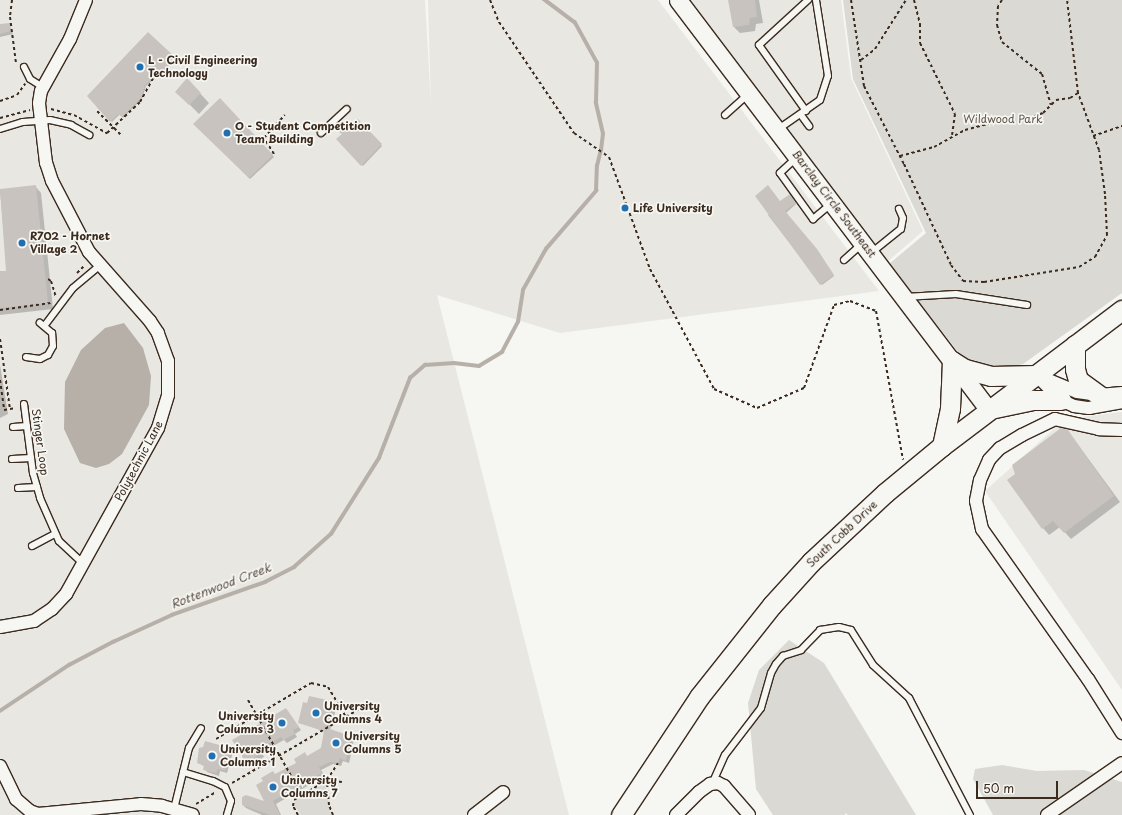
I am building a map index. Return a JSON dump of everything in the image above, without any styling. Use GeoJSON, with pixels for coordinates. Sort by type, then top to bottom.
{"type":"FeatureCollection","features":[{"type":"Feature","properties":{"kind":"main road","name":"South Cobb Drive"},"geometry":{"type":"LineString","coordinates":[[621,815],[695,703],[772,604],[826,547],[906,475],[988,409],[1122,310]]}},
{"type":"Feature","properties":{"kind":"main road"},"geometry":{"type":"LineString","coordinates":[[1075,344],[1075,369],[1078,380],[1099,394]]}},
{"type":"Feature","properties":{"kind":"main road"},"geometry":{"type":"LineString","coordinates":[[942,446],[950,408],[952,361],[965,369],[984,374],[1008,377],[1036,375]]}},
{"type":"Feature","properties":{"kind":"main road"},"geometry":{"type":"LineString","coordinates":[[988,409],[1033,400],[1061,400]]}},
{"type":"Feature","properties":{"kind":"street","name":"Polytechnic Lane"},"geometry":{"type":"LineString","coordinates":[[0,627],[28,623],[47,613],[66,594],[158,428],[166,407],[170,384],[168,361],[158,333],[150,321],[96,269],[50,175],[36,120],[39,103],[37,88],[70,39],[86,0]]}},
{"type":"Feature","properties":{"kind":"street","name":"Barclay Circle Southeast"},"geometry":{"type":"LineString","coordinates":[[678,0],[988,409]]}},
{"type":"Feature","properties":{"kind":"street"},"geometry":{"type":"LineString","coordinates":[[1036,375],[1077,392],[1099,394],[1122,393]]}},
{"type":"Feature","properties":{"kind":"street"},"geometry":{"type":"LineString","coordinates":[[1036,375],[1061,400],[1089,408],[1122,402]]}},
{"type":"Feature","properties":{"kind":"street"},"geometry":{"type":"LineString","coordinates":[[1122,430],[1099,429],[1055,419],[1022,435],[1000,448],[989,460],[980,480],[976,501],[982,530],[1088,679],[1122,733]]}},
{"type":"Feature","properties":{"kind":"street"},"geometry":{"type":"LineString","coordinates":[[1047,815],[1122,763]]}},
{"type":"Feature","properties":{"kind":"street"},"geometry":{"type":"LineString","coordinates":[[0,766],[16,799],[30,811],[49,814],[77,813],[130,804],[174,809],[190,814]]}},
{"type":"Feature","properties":{"kind":"street"},"geometry":{"type":"LineString","coordinates":[[676,815],[699,792],[712,784],[724,786],[749,815]]}},
{"type":"Feature","properties":{"kind":"street"},"geometry":{"type":"LineString","coordinates":[[474,815],[503,792]]}},
{"type":"Feature","properties":{"kind":"lane"},"geometry":{"type":"LineString","coordinates":[[808,0],[759,45],[804,113],[809,126]]}},
{"type":"Feature","properties":{"kind":"lane"},"geometry":{"type":"LineString","coordinates":[[777,130],[804,113],[820,100],[828,76],[816,0]]}},
{"type":"Feature","properties":{"kind":"lane"},"geometry":{"type":"LineString","coordinates":[[20,68],[37,88]]}},
{"type":"Feature","properties":{"kind":"lane"},"geometry":{"type":"LineString","coordinates":[[725,115],[749,93]]}},
{"type":"Feature","properties":{"kind":"lane"},"geometry":{"type":"LineString","coordinates":[[321,133],[347,109]]}},
{"type":"Feature","properties":{"kind":"lane"},"geometry":{"type":"LineString","coordinates":[[0,129],[36,120],[63,123],[89,135]]}},
{"type":"Feature","properties":{"kind":"lane"},"geometry":{"type":"LineString","coordinates":[[798,157],[780,173],[813,219],[833,203]]}},
{"type":"Feature","properties":{"kind":"lane"},"geometry":{"type":"LineString","coordinates":[[844,260],[901,229],[903,222],[899,209]]}},
{"type":"Feature","properties":{"kind":"lane"},"geometry":{"type":"LineString","coordinates":[[26,357],[40,359],[51,351],[54,337],[43,324],[73,288],[96,269]]}},
{"type":"Feature","properties":{"kind":"lane"},"geometry":{"type":"LineString","coordinates":[[904,297],[956,294],[1027,305]]}},
{"type":"Feature","properties":{"kind":"lane","name":"Stinger Loop"},"geometry":{"type":"LineString","coordinates":[[24,405],[30,458],[37,487],[55,534],[65,549],[83,563]]}},
{"type":"Feature","properties":{"kind":"lane"},"geometry":{"type":"LineString","coordinates":[[13,427],[27,426]]}},
{"type":"Feature","properties":{"kind":"lane"},"geometry":{"type":"LineString","coordinates":[[12,459],[30,458]]}},
{"type":"Feature","properties":{"kind":"lane"},"geometry":{"type":"LineString","coordinates":[[18,488],[37,487]]}},
{"type":"Feature","properties":{"kind":"lane"},"geometry":{"type":"LineString","coordinates":[[32,546],[55,534]]}},
{"type":"Feature","properties":{"kind":"lane"},"geometry":{"type":"LineString","coordinates":[[712,784],[725,755],[761,708],[771,673],[776,664],[783,656],[801,650],[820,630],[839,627],[851,630],[873,665],[909,698],[970,815]]}},
{"type":"Feature","properties":{"kind":"lane"},"geometry":{"type":"LineString","coordinates":[[174,809],[192,741],[201,728]]}},
{"type":"Feature","properties":{"kind":"lane"},"geometry":{"type":"LineString","coordinates":[[183,772],[225,787],[231,801],[227,815]]}},
{"type":"Feature","properties":{"kind":"path"},"geometry":{"type":"LineString","coordinates":[[12,0],[10,17],[20,68]]}},
{"type":"Feature","properties":{"kind":"path"},"geometry":{"type":"LineString","coordinates":[[490,0],[499,22],[574,133],[609,157],[650,269],[714,389],[757,408],[804,388],[834,305],[850,301],[876,311],[906,475]]}},
{"type":"Feature","properties":{"kind":"path"},"geometry":{"type":"LineString","coordinates":[[851,0],[864,86],[900,156],[951,265],[963,281],[984,282],[1067,271],[1095,257],[1107,235],[1105,194],[1099,150],[1078,93],[1066,0]]}},
{"type":"Feature","properties":{"kind":"path"},"geometry":{"type":"LineString","coordinates":[[861,60],[876,49],[906,0]]}},
{"type":"Feature","properties":{"kind":"path"},"geometry":{"type":"LineString","coordinates":[[914,0],[920,24],[920,43],[955,114],[952,135]]}},
{"type":"Feature","properties":{"kind":"path"},"geometry":{"type":"LineString","coordinates":[[1002,0],[998,6],[997,25],[1002,42],[1042,74],[1051,105]]}},
{"type":"Feature","properties":{"kind":"path"},"geometry":{"type":"LineString","coordinates":[[48,105],[51,110],[88,122],[101,132],[107,133],[115,128],[140,102],[154,77]]}},
{"type":"Feature","properties":{"kind":"path"},"geometry":{"type":"LineString","coordinates":[[22,79],[26,83],[37,88]]}},
{"type":"Feature","properties":{"kind":"path"},"geometry":{"type":"LineString","coordinates":[[0,101],[17,95],[26,83]]}},
{"type":"Feature","properties":{"kind":"path"},"geometry":{"type":"LineString","coordinates":[[900,156],[934,147],[952,135],[994,122],[1023,121],[1043,113],[1056,100],[1070,98],[1078,93]]}},
{"type":"Feature","properties":{"kind":"path"},"geometry":{"type":"LineString","coordinates":[[31,103],[31,109],[36,120]]}},
{"type":"Feature","properties":{"kind":"path"},"geometry":{"type":"LineString","coordinates":[[0,118],[31,109]]}},
{"type":"Feature","properties":{"kind":"path"},"geometry":{"type":"LineString","coordinates":[[97,111],[121,135]]}},
{"type":"Feature","properties":{"kind":"path"},"geometry":{"type":"LineString","coordinates":[[260,141],[286,115]]}},
{"type":"Feature","properties":{"kind":"path"},"geometry":{"type":"LineString","coordinates":[[1094,136],[1122,126]]}},
{"type":"Feature","properties":{"kind":"path"},"geometry":{"type":"LineString","coordinates":[[264,138],[274,154]]}},
{"type":"Feature","properties":{"kind":"path"},"geometry":{"type":"LineString","coordinates":[[85,259],[86,264]]}},
{"type":"Feature","properties":{"kind":"path"},"geometry":{"type":"LineString","coordinates":[[86,264],[96,269]]}},
{"type":"Feature","properties":{"kind":"path"},"geometry":{"type":"LineString","coordinates":[[75,275],[86,264]]}},
{"type":"Feature","properties":{"kind":"path"},"geometry":{"type":"LineString","coordinates":[[48,279],[51,281],[56,298]]}},
{"type":"Feature","properties":{"kind":"path"},"geometry":{"type":"LineString","coordinates":[[0,310],[51,304],[58,294]]}},
{"type":"Feature","properties":{"kind":"path"},"geometry":{"type":"LineString","coordinates":[[0,339],[10,409]]}},
{"type":"Feature","properties":{"kind":"path"},"geometry":{"type":"LineString","coordinates":[[0,380],[4,410],[24,405]]}},
{"type":"Feature","properties":{"kind":"path"},"geometry":{"type":"LineString","coordinates":[[216,739],[312,683],[328,687],[346,717]]}},
{"type":"Feature","properties":{"kind":"path"},"geometry":{"type":"LineString","coordinates":[[248,700],[302,795]]}},
{"type":"Feature","properties":{"kind":"path"},"geometry":{"type":"LineString","coordinates":[[190,814],[195,804],[361,708]]}},
{"type":"Feature","properties":{"kind":"path"},"geometry":{"type":"LineString","coordinates":[[298,815],[293,806],[294,800],[327,780],[338,763]]}},
{"type":"Feature","properties":{"kind":"path"},"geometry":{"type":"LineString","coordinates":[[327,780],[342,782]]}},
{"type":"Feature","properties":{"kind":"path"},"geometry":{"type":"LineString","coordinates":[[327,780],[333,815]]}},
{"type":"Feature","properties":{"kind":"shaded area"},"geometry":{"type":"Polygon","coordinates":[[[0,0],[425,0],[431,106],[428,0],[658,0],[879,291],[560,333],[437,295],[569,815],[0,815],[0,0]]]}},
{"type":"Feature","properties":{"kind":"shaded area"},"geometry":{"type":"Polygon","coordinates":[[[691,0],[841,0],[851,78],[923,231],[886,263],[691,0]]]}},
{"type":"Feature","properties":{"kind":"shaded area"},"geometry":{"type":"Polygon","coordinates":[[[124,323],[143,348],[151,376],[149,405],[122,454],[109,464],[96,468],[80,463],[64,429],[65,382],[81,350],[105,328],[124,323]]]}},
{"type":"Feature","properties":{"kind":"shaded area"},"geometry":{"type":"Polygon","coordinates":[[[1122,412],[1122,690],[985,491],[1065,419],[1122,412]]]}},
{"type":"Feature","properties":{"kind":"green space","name":"Wildwood Park"},"geometry":{"type":"Polygon","coordinates":[[[843,0],[1122,0],[1122,293],[1023,364],[1007,368],[990,368],[972,362],[959,353],[889,264],[926,233],[853,79],[843,0]]]}},
{"type":"Feature","properties":{"kind":"green space"},"geometry":{"type":"Polygon","coordinates":[[[789,640],[824,663],[916,815],[848,815],[845,813],[845,815],[773,815],[756,789],[748,703],[759,670],[789,640]]]}},
{"type":"Feature","properties":{"kind":"green space"},"geometry":{"type":"Polygon","coordinates":[[[1002,765],[1037,771],[1084,770],[1122,782],[1122,815],[993,815],[973,779],[975,769],[1002,765]]]}},
{"type":"Feature","properties":{"kind":"green space"},"geometry":{"type":"Polygon","coordinates":[[[325,783],[331,815],[301,815],[294,805],[296,800],[325,783]]]}},
{"type":"Feature","properties":{"kind":"building"},"geometry":{"type":"Polygon","coordinates":[[[728,0],[755,0],[757,17],[750,18],[749,25],[733,27],[728,0]]]}},
{"type":"Feature","properties":{"kind":"building"},"geometry":{"type":"Polygon","coordinates":[[[10,23],[11,31],[0,34],[0,24],[10,23]]]}},
{"type":"Feature","properties":{"kind":"building","name":"L - Civil Engineering Technology"},"geometry":{"type":"Polygon","coordinates":[[[148,32],[176,58],[145,85],[141,98],[122,117],[118,114],[110,122],[87,96],[148,32]]]}},
{"type":"Feature","properties":{"kind":"building"},"geometry":{"type":"Polygon","coordinates":[[[187,78],[201,93],[189,105],[175,92],[187,78]]]}},
{"type":"Feature","properties":{"kind":"building","name":"O - Student Competition Team Building"},"geometry":{"type":"Polygon","coordinates":[[[220,98],[273,155],[249,178],[193,124],[220,98]]]}},
{"type":"Feature","properties":{"kind":"building"},"geometry":{"type":"Polygon","coordinates":[[[358,119],[382,144],[361,166],[336,139],[342,134],[339,132],[349,122],[353,125],[358,119]]]}},
{"type":"Feature","properties":{"kind":"building","name":"R702 - Hornet Village 2"},"geometry":{"type":"Polygon","coordinates":[[[36,185],[48,303],[0,308],[0,271],[6,271],[0,189],[36,185]]]}},
{"type":"Feature","properties":{"kind":"building"},"geometry":{"type":"Polygon","coordinates":[[[768,185],[780,201],[790,194],[796,203],[785,211],[817,249],[834,275],[820,285],[755,196],[768,185]]]}},
{"type":"Feature","properties":{"kind":"building"},"geometry":{"type":"Polygon","coordinates":[[[1061,428],[1068,430],[1114,496],[1064,533],[1053,521],[1042,529],[1007,480],[1015,474],[1012,465],[1061,428]]]}},
{"type":"Feature","properties":{"kind":"building"},"geometry":{"type":"Polygon","coordinates":[[[309,696],[332,701],[332,710],[327,728],[351,736],[346,761],[340,758],[338,763],[330,762],[319,767],[322,773],[273,801],[280,815],[270,815],[242,805],[242,797],[246,795],[264,801],[256,785],[263,781],[261,778],[273,771],[275,774],[296,763],[294,759],[305,752],[307,756],[321,748],[324,731],[298,723],[303,702],[307,703],[309,696]]]}},
{"type":"Feature","properties":{"kind":"building"},"geometry":{"type":"Polygon","coordinates":[[[286,708],[299,727],[293,730],[295,734],[283,740],[281,737],[259,749],[262,753],[251,760],[249,757],[244,760],[232,740],[286,708]]]}},
{"type":"Feature","properties":{"kind":"building","name":"University Columns 1"},"geometry":{"type":"Polygon","coordinates":[[[205,741],[230,748],[225,771],[218,769],[216,773],[203,770],[204,765],[197,763],[199,748],[203,747],[205,741]]]}},
{"type":"Feature","properties":{"kind":"waterway","name":"Rottenwood Creek"},"geometry":{"type":"LineString","coordinates":[[0,711],[69,665],[113,642],[172,615],[265,582],[294,567],[331,534],[379,458],[410,378],[425,365],[454,363],[479,366],[502,352],[518,322],[523,290],[546,249],[596,191],[597,166],[603,134],[596,103],[597,63],[575,23],[544,0]]}},
{"type":"Feature","properties":{"kind":"place","name":"L - Civil Engineering Technology"},"geometry":{"type":"Point","coordinates":[140,67]}},
{"type":"Feature","properties":{"kind":"place","name":"O - Student Competition Team Building"},"geometry":{"type":"Point","coordinates":[227,133]}},
{"type":"Feature","properties":{"kind":"place","name":"Life University"},"geometry":{"type":"Point","coordinates":[625,208]}},
{"type":"Feature","properties":{"kind":"place","name":"R702 - Hornet Village 2"},"geometry":{"type":"Point","coordinates":[22,243]}},
{"type":"Feature","properties":{"kind":"place","name":"University Columns 4"},"geometry":{"type":"Point","coordinates":[316,713]}},
{"type":"Feature","properties":{"kind":"place","name":"University Columns 3"},"geometry":{"type":"Point","coordinates":[282,723]}},
{"type":"Feature","properties":{"kind":"place","name":"University Columns 5"},"geometry":{"type":"Point","coordinates":[336,743]}},
{"type":"Feature","properties":{"kind":"place","name":"University Columns 1"},"geometry":{"type":"Point","coordinates":[212,756]}},
{"type":"Feature","properties":{"kind":"place","name":"University Columns 7"},"geometry":{"type":"Point","coordinates":[273,787]}}]}
